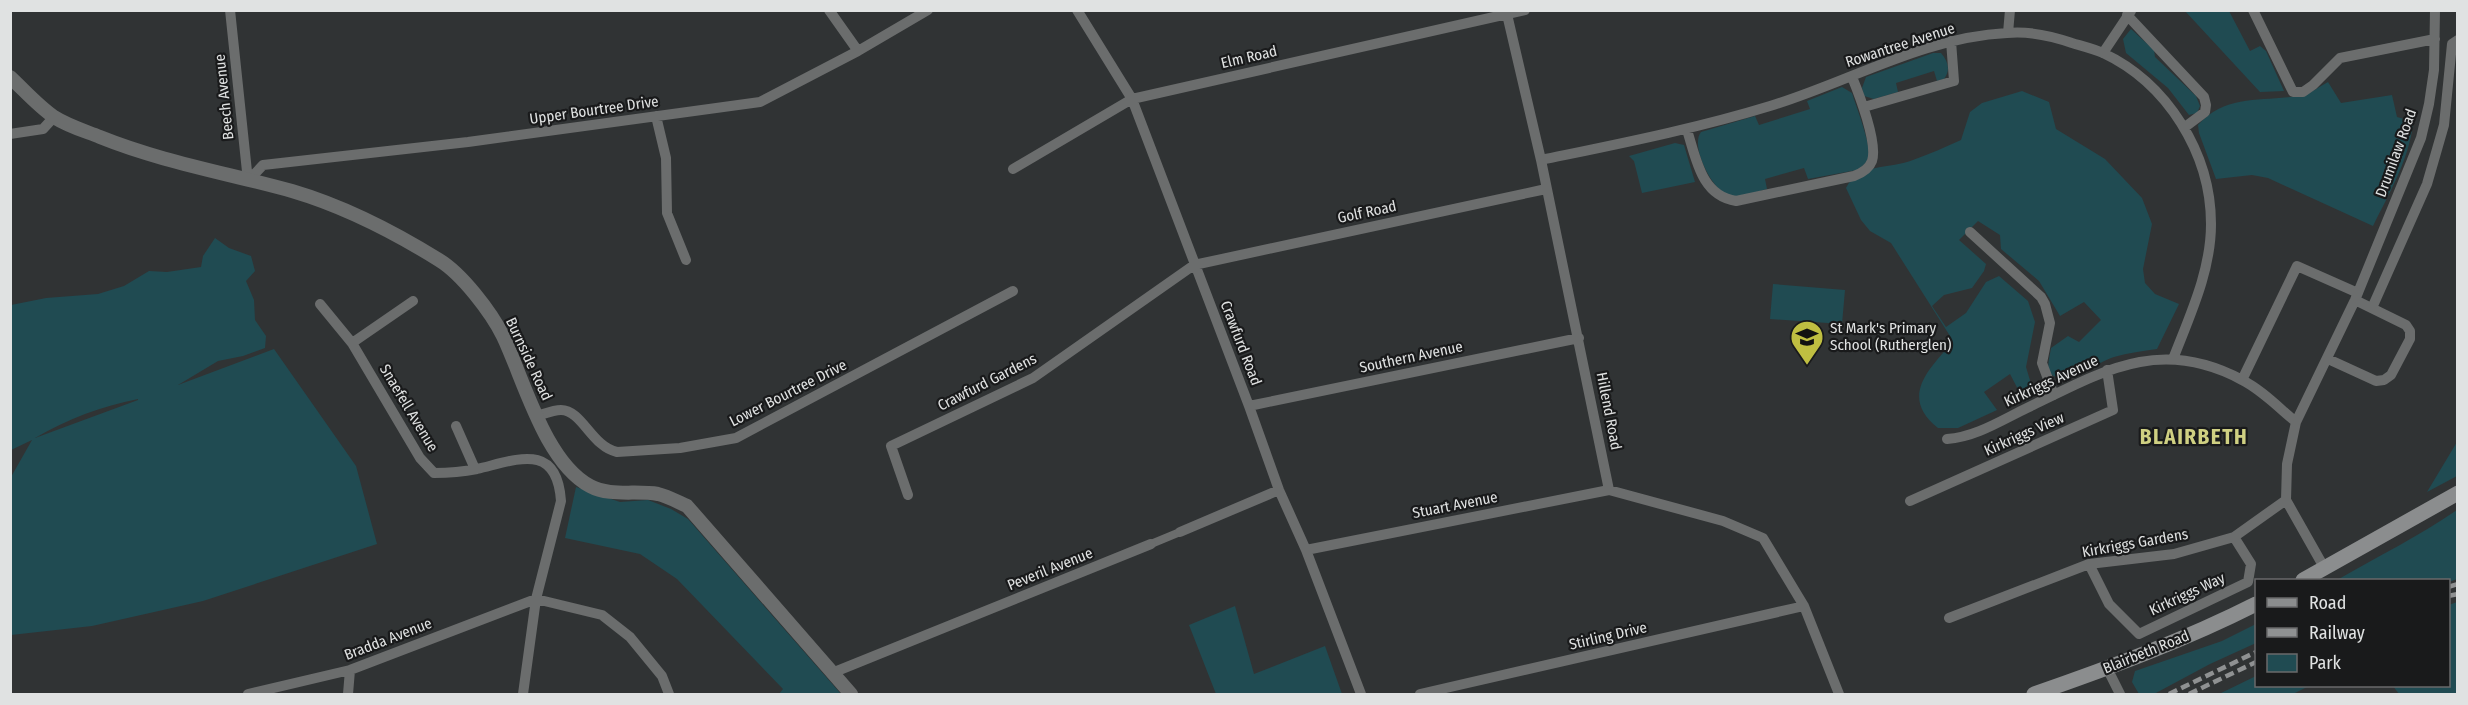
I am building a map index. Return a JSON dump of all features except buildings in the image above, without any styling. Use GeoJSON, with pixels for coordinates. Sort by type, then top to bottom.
{"type":"FeatureCollection","features":[{"type":"Feature","properties":{"kind":"main road"},"geometry":{"type":"LineString","coordinates":[[2305,579],[2457,493]]}},
{"type":"Feature","properties":{"kind":"main road","name":"Blairbeth Road"},"geometry":{"type":"LineString","coordinates":[[2034,694],[2107,668],[2226,620],[2255,605]]}},
{"type":"Feature","properties":{"kind":"street","name":"Beech Avenue"},"geometry":{"type":"LineString","coordinates":[[230,10],[248,180]]}},
{"type":"Feature","properties":{"kind":"street"},"geometry":{"type":"LineString","coordinates":[[829,10],[858,51]]}},
{"type":"Feature","properties":{"kind":"street","name":"Upper Bourtree Drive"},"geometry":{"type":"LineString","coordinates":[[248,180],[263,165],[468,142],[760,102],[858,51],[928,10]]}},
{"type":"Feature","properties":{"kind":"street","name":"Crawfurd Road"},"geometry":{"type":"LineString","coordinates":[[1077,10],[1132,99],[1279,490],[1306,550],[1361,694]]}},
{"type":"Feature","properties":{"kind":"street","name":"Elm Road"},"geometry":{"type":"LineString","coordinates":[[1013,169],[1132,99],[1506,12],[1526,10]]}},
{"type":"Feature","properties":{"kind":"street"},"geometry":{"type":"LineString","coordinates":[[2008,33],[2010,10]]}},
{"type":"Feature","properties":{"kind":"street"},"geometry":{"type":"LineString","coordinates":[[2253,10],[2293,92],[2303,92],[2313,85],[2340,58],[2435,39]]}},
{"type":"Feature","properties":{"kind":"street","name":"Drumilaw Road"},"geometry":{"type":"LineString","coordinates":[[2286,500],[2287,464],[2296,422],[2357,297],[2421,138],[2429,104],[2435,39],[2435,10]]}},
{"type":"Feature","properties":{"kind":"street","name":"Hillend Road"},"geometry":{"type":"LineString","coordinates":[[1506,12],[1541,160],[1609,490]]}},
{"type":"Feature","properties":{"kind":"street"},"geometry":{"type":"LineString","coordinates":[[2103,53],[2129,13],[2204,97],[2205,112],[2185,127]]}},
{"type":"Feature","properties":{"kind":"street","name":"Rowantree Avenue"},"geometry":{"type":"LineString","coordinates":[[1541,160],[1687,130],[1772,106],[1951,41],[2008,33],[2054,37],[2103,53],[2147,83],[2185,127],[2199,161],[2208,192],[2211,222],[2209,254],[2202,280],[2173,359]]}},
{"type":"Feature","properties":{"kind":"street"},"geometry":{"type":"LineString","coordinates":[[2372,308],[2427,184],[2444,124],[2452,45],[2457,40]]}},
{"type":"Feature","properties":{"kind":"street"},"geometry":{"type":"LineString","coordinates":[[1864,107],[1954,81],[1951,41]]}},
{"type":"Feature","properties":{"kind":"street"},"geometry":{"type":"LineString","coordinates":[[1687,130],[1707,185],[1718,196],[1736,201],[1854,176],[1867,170],[1873,158],[1873,150],[1864,107],[1852,76]]}},
{"type":"Feature","properties":{"kind":"street","name":"Burnside Road"},"geometry":{"type":"LineString","coordinates":[[10,77],[54,117],[122,146],[169,161],[292,191],[334,206],[390,232],[442,261],[476,297],[502,334],[537,416],[554,449],[570,469],[589,486],[601,491],[659,494],[687,506],[851,694]]}},
{"type":"Feature","properties":{"kind":"street"},"geometry":{"type":"LineString","coordinates":[[656,116],[666,158],[667,213],[686,260]]}},
{"type":"Feature","properties":{"kind":"street"},"geometry":{"type":"LineString","coordinates":[[10,134],[43,129],[54,117]]}},
{"type":"Feature","properties":{"kind":"street","name":"Golf Road"},"geometry":{"type":"LineString","coordinates":[[1194,265],[1546,189]]}},
{"type":"Feature","properties":{"kind":"street"},"geometry":{"type":"LineString","coordinates":[[1970,232],[2041,297],[2045,304],[2050,322],[2042,363],[2054,395]]}},
{"type":"Feature","properties":{"kind":"street","name":"Crawfurd Gardens"},"geometry":{"type":"LineString","coordinates":[[908,495],[891,446],[1033,378],[1194,265]]}},
{"type":"Feature","properties":{"kind":"street"},"geometry":{"type":"LineString","coordinates":[[2242,380],[2297,266],[2406,325],[2410,331],[2410,339],[2391,375],[2384,380],[2376,381],[2328,359]]}},
{"type":"Feature","properties":{"kind":"street","name":"Lower Bourtree Drive"},"geometry":{"type":"LineString","coordinates":[[537,416],[559,410],[567,411],[574,415],[600,444],[617,452],[680,448],[736,438],[1014,291]]}},
{"type":"Feature","properties":{"kind":"street"},"geometry":{"type":"LineString","coordinates":[[352,343],[413,301]]}},
{"type":"Feature","properties":{"kind":"street","name":"Snaefell Avenue"},"geometry":{"type":"LineString","coordinates":[[320,304],[352,343],[420,458],[434,473],[475,469],[528,458],[540,460],[552,470],[561,501],[536,599],[523,694]]}},
{"type":"Feature","properties":{"kind":"street","name":"Southern Avenue"},"geometry":{"type":"LineString","coordinates":[[1249,406],[1579,338]]}},
{"type":"Feature","properties":{"kind":"street","name":"Kirkriggs Avenue"},"geometry":{"type":"LineString","coordinates":[[1947,439],[1980,430],[2107,370],[2144,362],[2173,359],[2205,363],[2242,380],[2296,422]]}},
{"type":"Feature","properties":{"kind":"street","name":"Kirkriggs View"},"geometry":{"type":"LineString","coordinates":[[1910,501],[2113,410],[2107,370]]}},
{"type":"Feature","properties":{"kind":"street"},"geometry":{"type":"LineString","coordinates":[[456,426],[475,469]]}},
{"type":"Feature","properties":{"kind":"street","name":"Peveril Avenue"},"geometry":{"type":"LineString","coordinates":[[832,674],[1279,490]]}},
{"type":"Feature","properties":{"kind":"street"},"geometry":{"type":"LineString","coordinates":[[1609,490],[1722,521],[1763,538],[1804,606],[1839,694]]}},
{"type":"Feature","properties":{"kind":"street","name":"Stuart Avenue"},"geometry":{"type":"LineString","coordinates":[[1306,550],[1609,490]]}},
{"type":"Feature","properties":{"kind":"street"},"geometry":{"type":"LineString","coordinates":[[2286,500],[2325,569]]}},
{"type":"Feature","properties":{"kind":"street","name":"Kirkriggs Gardens"},"geometry":{"type":"LineString","coordinates":[[1949,618],[2089,564],[2174,554],[2234,537],[2286,500]]}},
{"type":"Feature","properties":{"kind":"street","name":"Kirkriggs Way"},"geometry":{"type":"LineString","coordinates":[[2089,564],[2109,604],[2139,634],[2248,582],[2251,564],[2234,537]]}},
{"type":"Feature","properties":{"kind":"street"},"geometry":{"type":"LineString","coordinates":[[536,599],[602,615],[630,637],[662,676],[669,694]]}},
{"type":"Feature","properties":{"kind":"street","name":"Bradda Avenue"},"geometry":{"type":"LineString","coordinates":[[248,694],[350,670],[536,599]]}},
{"type":"Feature","properties":{"kind":"street","name":"Stirling Drive"},"geometry":{"type":"LineString","coordinates":[[1420,694],[1804,606]]}},
{"type":"Feature","properties":{"kind":"street"},"geometry":{"type":"LineString","coordinates":[[2107,668],[2120,694]]}},
{"type":"Feature","properties":{"kind":"street"},"geometry":{"type":"LineString","coordinates":[[348,694],[350,670]]}},
{"type":"Feature","properties":{"kind":"green space"},"geometry":{"type":"Polygon","coordinates":[[[2185,11],[2229,11],[2250,51],[2260,46],[2266,51],[2284,91],[2260,92],[2185,11]]]}},
{"type":"Feature","properties":{"kind":"green space"},"geometry":{"type":"Polygon","coordinates":[[[2131,29],[2154,50],[2155,57],[2196,96],[2200,106],[2197,113],[2189,115],[2168,88],[2126,53],[2123,39],[2131,29]]]}},
{"type":"Feature","properties":{"kind":"green space"},"geometry":{"type":"Polygon","coordinates":[[[1933,53],[1941,53],[1947,62],[1948,69],[1944,79],[1937,81],[1934,71],[1896,83],[1898,92],[1874,99],[1864,96],[1862,88],[1866,77],[1933,53]]]}},
{"type":"Feature","properties":{"kind":"green space"},"geometry":{"type":"Polygon","coordinates":[[[2328,82],[2341,103],[2392,95],[2397,117],[2411,121],[2413,124],[2403,163],[2373,226],[2268,178],[2252,175],[2216,179],[2199,133],[2198,125],[2210,115],[2234,103],[2303,95],[2328,82]]]}},
{"type":"Feature","properties":{"kind":"green space"},"geometry":{"type":"Polygon","coordinates":[[[1842,87],[1852,93],[1869,149],[1866,162],[1861,167],[1857,170],[1808,179],[1804,168],[1765,179],[1767,189],[1740,196],[1730,196],[1719,190],[1708,175],[1700,156],[1698,138],[1701,132],[1755,116],[1759,125],[1810,109],[1807,101],[1842,87]]]}},
{"type":"Feature","properties":{"kind":"green space"},"geometry":{"type":"Polygon","coordinates":[[[2022,91],[2049,102],[2056,129],[2105,159],[2142,198],[2152,224],[2143,269],[2145,283],[2155,294],[2179,304],[2157,349],[2114,357],[2065,377],[2052,375],[2048,366],[2051,348],[2068,336],[2079,342],[2101,320],[2084,302],[2060,316],[2039,281],[2001,249],[2000,235],[1978,221],[1959,240],[1986,264],[1984,271],[1972,288],[1944,295],[1932,306],[1946,327],[1966,313],[1986,282],[1999,276],[2028,301],[2035,322],[2026,367],[2032,387],[2022,397],[2010,374],[1984,392],[1997,410],[1958,428],[1938,428],[1926,417],[1920,405],[1919,394],[1927,373],[1952,343],[1950,336],[1891,243],[1870,231],[1861,220],[1846,188],[1858,174],[1904,163],[1961,140],[1970,112],[1982,103],[2022,91]]]}},
{"type":"Feature","properties":{"kind":"green space"},"geometry":{"type":"Polygon","coordinates":[[[1675,143],[1684,145],[1695,182],[1642,193],[1634,161],[1629,156],[1675,143]]]}},
{"type":"Feature","properties":{"kind":"green space"},"geometry":{"type":"Polygon","coordinates":[[[215,238],[229,248],[251,256],[255,271],[246,281],[254,300],[255,320],[266,336],[265,348],[243,356],[218,361],[178,385],[274,349],[356,466],[377,544],[203,601],[92,626],[11,635],[11,477],[32,440],[11,450],[11,305],[46,298],[98,294],[124,286],[149,271],[167,272],[201,267],[203,256],[215,238]],[[138,400],[111,405],[85,414],[35,438],[138,400]]]}},
{"type":"Feature","properties":{"kind":"green space"},"geometry":{"type":"Polygon","coordinates":[[[1773,284],[1845,290],[1842,324],[1770,319],[1773,284]]]}},
{"type":"Feature","properties":{"kind":"green space"},"geometry":{"type":"Polygon","coordinates":[[[2457,442],[2457,476],[2427,492],[2457,442]]]}},
{"type":"Feature","properties":{"kind":"green space"},"geometry":{"type":"Polygon","coordinates":[[[576,487],[620,502],[648,500],[688,519],[841,694],[779,694],[783,689],[677,579],[640,554],[565,538],[576,487]]]}},
{"type":"Feature","properties":{"kind":"green space"},"geometry":{"type":"Polygon","coordinates":[[[2457,510],[2457,579],[2450,582],[2450,579],[2339,579],[2413,538],[2457,510]]]}},
{"type":"Feature","properties":{"kind":"green space"},"geometry":{"type":"Polygon","coordinates":[[[2457,602],[2457,694],[2399,694],[2394,687],[2450,687],[2450,605],[2457,602]]]}},
{"type":"Feature","properties":{"kind":"green space"},"geometry":{"type":"Polygon","coordinates":[[[1235,606],[1254,674],[1325,646],[1342,694],[1216,694],[1189,625],[1235,606]]]}},
{"type":"Feature","properties":{"kind":"green space"},"geometry":{"type":"Polygon","coordinates":[[[2255,624],[2255,643],[2154,694],[2139,694],[2132,682],[2135,671],[2222,641],[2255,624]]]}},
{"type":"Feature","properties":{"kind":"green space"},"geometry":{"type":"Polygon","coordinates":[[[2255,676],[2255,687],[2307,687],[2293,694],[2219,694],[2255,676]]]}},
{"type":"Feature","properties":{"kind":"railway"},"geometry":{"type":"LineString","coordinates":[[2450,586],[2458,584]]}},
{"type":"Feature","properties":{"kind":"railway"},"geometry":{"type":"LineString","coordinates":[[2450,596],[2458,594]]}},
{"type":"Feature","properties":{"kind":"railway"},"geometry":{"type":"LineString","coordinates":[[2169,694],[2255,652]]}},
{"type":"Feature","properties":{"kind":"railway"},"geometry":{"type":"LineString","coordinates":[[2189,694],[2255,662]]}},
{"type":"Feature","properties":{"kind":"place","name":"St Mark's Primary School (Rutherglen)"},"geometry":{"type":"Point","coordinates":[1807,366]}},
{"type":"Feature","properties":{"kind":"district","name":"BLAIRBETH"},"geometry":{"type":"Point","coordinates":[2194,437]}}]}
